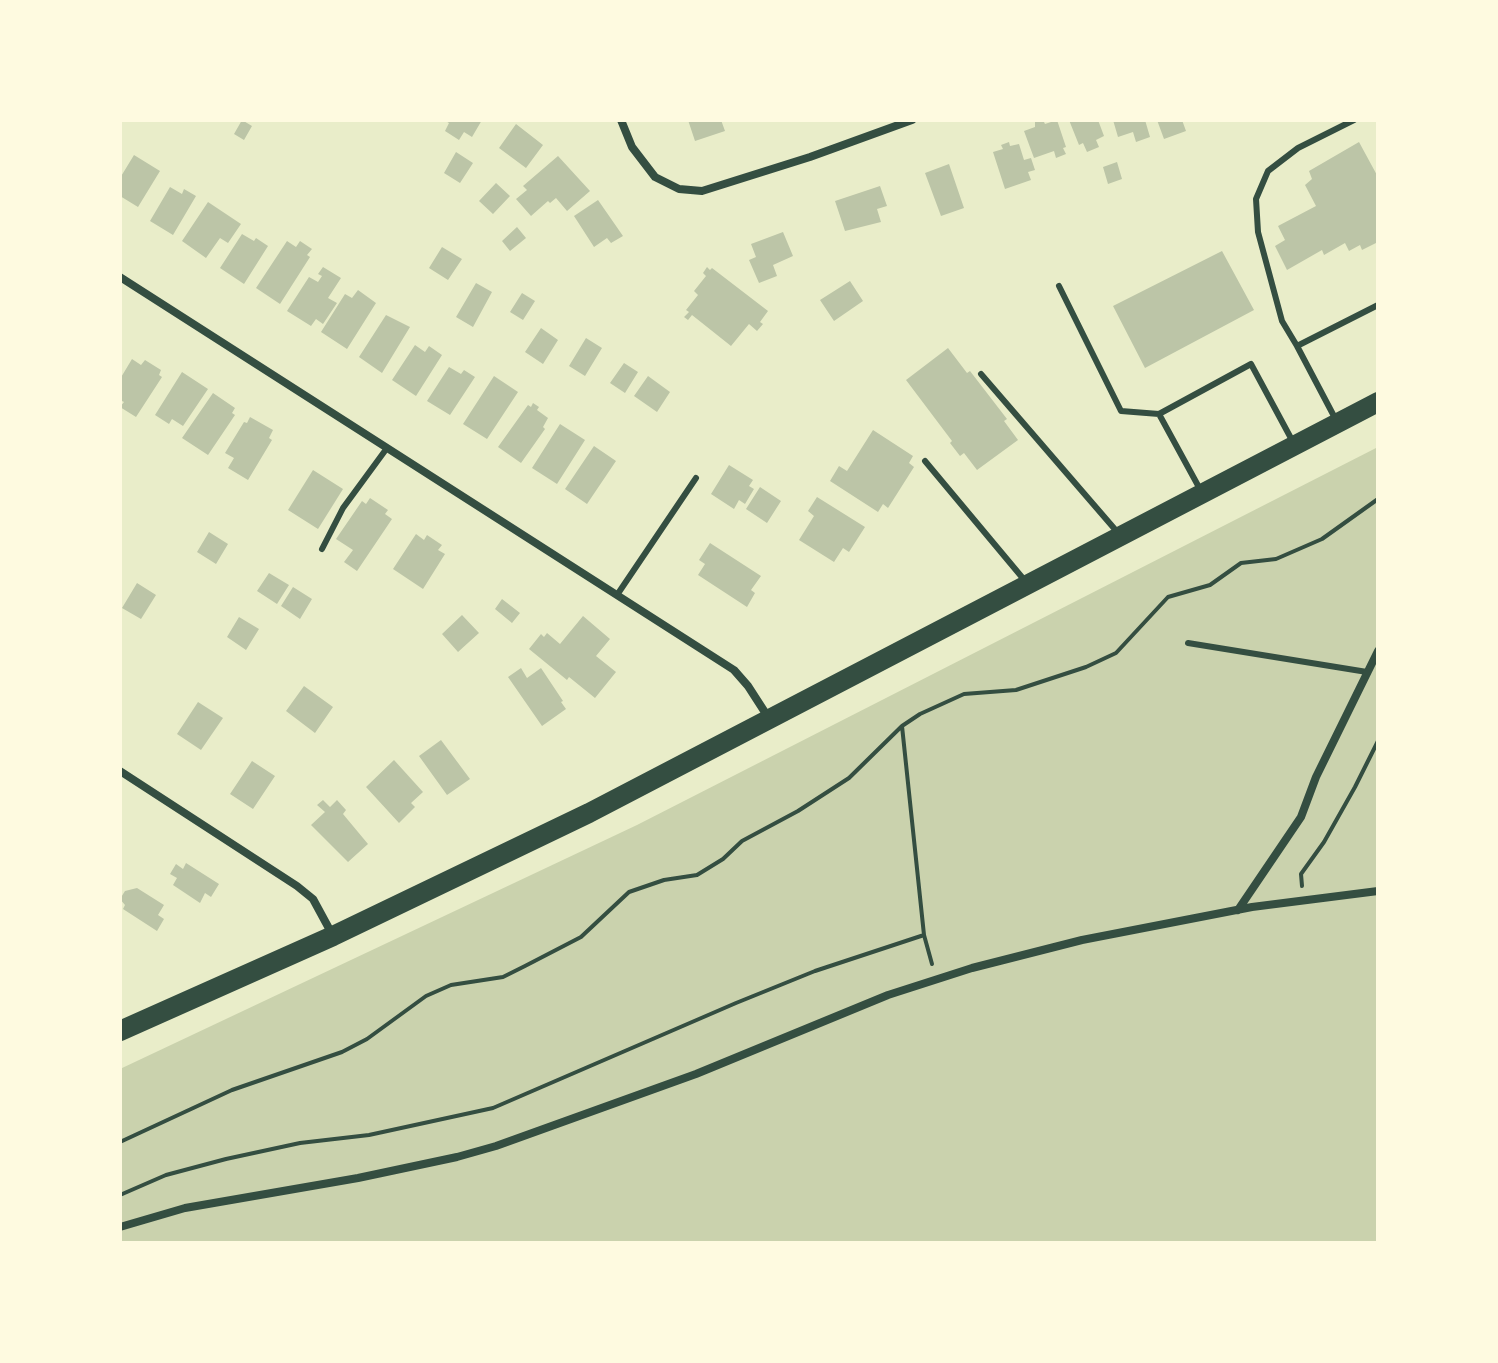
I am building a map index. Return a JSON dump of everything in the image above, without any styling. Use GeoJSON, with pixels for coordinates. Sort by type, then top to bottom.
{"type":"FeatureCollection","features":[{"type":"Feature","properties":{"kind":"main road"},"geometry":{"type":"LineString","coordinates":[[120,1031],[333,936],[589,813],[1378,402]]}},
{"type":"Feature","properties":{"kind":"street"},"geometry":{"type":"LineString","coordinates":[[621,120],[632,147],[647,169],[661,181],[679,189],[702,191],[722,187],[912,120]]}},
{"type":"Feature","properties":{"kind":"street"},"geometry":{"type":"LineString","coordinates":[[120,277],[734,670],[770,720]]}},
{"type":"Feature","properties":{"kind":"street"},"geometry":{"type":"LineString","coordinates":[[1238,910],[1301,817],[1316,777],[1378,651]]}},
{"type":"Feature","properties":{"kind":"street"},"geometry":{"type":"LineString","coordinates":[[120,771],[297,886],[313,899],[333,936]]}},
{"type":"Feature","properties":{"kind":"street"},"geometry":{"type":"LineString","coordinates":[[120,1227],[185,1208],[372,1175],[496,1146],[696,1074],[888,995],[1033,952],[1238,910],[1378,891]]}},
{"type":"Feature","properties":{"kind":"lane"},"geometry":{"type":"LineString","coordinates":[[1338,423],[1282,321],[1258,232],[1256,199],[1268,171],[1298,148],[1354,120]]}},
{"type":"Feature","properties":{"kind":"lane"},"geometry":{"type":"LineString","coordinates":[[1059,286],[1121,411],[1159,414],[1251,364],[1295,446]]}},
{"type":"Feature","properties":{"kind":"lane"},"geometry":{"type":"LineString","coordinates":[[1297,346],[1378,305]]}},
{"type":"Feature","properties":{"kind":"lane"},"geometry":{"type":"LineString","coordinates":[[981,374],[1121,537]]}},
{"type":"Feature","properties":{"kind":"lane"},"geometry":{"type":"LineString","coordinates":[[1159,414],[1203,494]]}},
{"type":"Feature","properties":{"kind":"lane"},"geometry":{"type":"LineString","coordinates":[[322,549],[343,508],[387,448]]}},
{"type":"Feature","properties":{"kind":"lane"},"geometry":{"type":"LineString","coordinates":[[925,461],[1028,585]]}},
{"type":"Feature","properties":{"kind":"lane"},"geometry":{"type":"LineString","coordinates":[[617,595],[696,478]]}},
{"type":"Feature","properties":{"kind":"lane"},"geometry":{"type":"LineString","coordinates":[[1188,643],[1367,672]]}},
{"type":"Feature","properties":{"kind":"path"},"geometry":{"type":"LineString","coordinates":[[120,1142],[232,1090],[342,1052],[367,1039],[426,996],[451,985],[503,977],[581,937],[629,892],[664,880],[697,875],[723,859],[742,841],[798,811],[849,778],[902,726],[920,714],[964,694],[1016,690],[1086,667],[1116,653],[1168,597],[1210,585],[1241,563],[1276,559],[1322,539],[1378,499]]}},
{"type":"Feature","properties":{"kind":"path"},"geometry":{"type":"LineString","coordinates":[[902,726],[924,935],[937,979]]}},
{"type":"Feature","properties":{"kind":"path"},"geometry":{"type":"LineString","coordinates":[[1303,899],[1301,874],[1348,801],[1378,741]]}},
{"type":"Feature","properties":{"kind":"path"},"geometry":{"type":"LineString","coordinates":[[120,1195],[166,1175],[226,1159],[300,1143],[369,1135],[493,1108],[762,992],[924,935]]}},
{"type":"Feature","properties":{"kind":"green space"},"geometry":{"type":"Polygon","coordinates":[[[1378,447],[1378,1243],[120,1243],[120,1069],[637,825],[1378,447]]]}},
{"type":"Feature","properties":{"kind":"building"},"geometry":{"type":"Polygon","coordinates":[[[242,120],[252,126],[244,140],[234,134],[242,120]]]}},
{"type":"Feature","properties":{"kind":"building"},"geometry":{"type":"Polygon","coordinates":[[[444,120],[482,120],[472,137],[464,132],[459,140],[445,131],[449,123],[444,120]]]}},
{"type":"Feature","properties":{"kind":"building"},"geometry":{"type":"Polygon","coordinates":[[[688,120],[721,120],[725,131],[695,141],[688,120]]]}},
{"type":"Feature","properties":{"kind":"building"},"geometry":{"type":"Polygon","coordinates":[[[1035,120],[1043,120],[1045,124],[1057,120],[1066,154],[1056,158],[1054,151],[1034,158],[1024,131],[1035,127],[1035,120]]]}},
{"type":"Feature","properties":{"kind":"building"},"geometry":{"type":"Polygon","coordinates":[[[1069,120],[1098,120],[1104,136],[1096,140],[1099,147],[1087,152],[1083,143],[1079,145],[1069,120]]]}},
{"type":"Feature","properties":{"kind":"building"},"geometry":{"type":"Polygon","coordinates":[[[1113,120],[1145,120],[1150,137],[1136,142],[1133,132],[1118,137],[1113,120]]]}},
{"type":"Feature","properties":{"kind":"building"},"geometry":{"type":"Polygon","coordinates":[[[1157,120],[1182,120],[1186,131],[1164,139],[1157,120]]]}},
{"type":"Feature","properties":{"kind":"building"},"geometry":{"type":"Polygon","coordinates":[[[516,124],[543,145],[526,168],[499,148],[516,124]]]}},
{"type":"Feature","properties":{"kind":"building"},"geometry":{"type":"Polygon","coordinates":[[[1009,142],[1010,146],[1019,144],[1024,160],[1031,158],[1035,170],[1028,172],[1031,180],[1005,189],[993,152],[1003,149],[1001,145],[1009,142]]]}},
{"type":"Feature","properties":{"kind":"building"},"geometry":{"type":"Polygon","coordinates":[[[1359,142],[1378,177],[1378,242],[1362,250],[1360,245],[1349,251],[1345,243],[1324,255],[1322,250],[1287,270],[1275,246],[1285,240],[1278,226],[1316,206],[1305,185],[1312,179],[1309,171],[1359,142]]]}},
{"type":"Feature","properties":{"kind":"building"},"geometry":{"type":"Polygon","coordinates":[[[456,152],[473,163],[460,183],[444,173],[456,152]]]}},
{"type":"Feature","properties":{"kind":"building"},"geometry":{"type":"Polygon","coordinates":[[[134,155],[160,171],[138,207],[120,196],[120,178],[134,155]]]}},
{"type":"Feature","properties":{"kind":"building"},"geometry":{"type":"Polygon","coordinates":[[[558,156],[590,191],[567,211],[556,198],[531,216],[516,199],[527,190],[523,186],[558,156]]]}},
{"type":"Feature","properties":{"kind":"building"},"geometry":{"type":"Polygon","coordinates":[[[1117,162],[1122,179],[1108,184],[1103,167],[1117,162]]]}},
{"type":"Feature","properties":{"kind":"building"},"geometry":{"type":"Polygon","coordinates":[[[949,164],[964,208],[941,216],[925,173],[949,164]]]}},
{"type":"Feature","properties":{"kind":"building"},"geometry":{"type":"Polygon","coordinates":[[[496,183],[510,196],[493,214],[479,201],[496,183]]]}},
{"type":"Feature","properties":{"kind":"building"},"geometry":{"type":"Polygon","coordinates":[[[880,186],[887,206],[877,209],[881,222],[845,231],[835,201],[880,186]]]}},
{"type":"Feature","properties":{"kind":"building"},"geometry":{"type":"Polygon","coordinates":[[[170,187],[182,194],[184,189],[196,196],[173,235],[150,221],[170,187]]]}},
{"type":"Feature","properties":{"kind":"building"},"geometry":{"type":"Polygon","coordinates":[[[598,200],[623,236],[611,243],[607,238],[594,247],[574,216],[598,200]]]}},
{"type":"Feature","properties":{"kind":"building"},"geometry":{"type":"Polygon","coordinates":[[[208,202],[241,224],[228,243],[220,238],[206,258],[182,241],[208,202]]]}},
{"type":"Feature","properties":{"kind":"building"},"geometry":{"type":"Polygon","coordinates":[[[517,227],[526,238],[510,251],[502,241],[517,227]]]}},
{"type":"Feature","properties":{"kind":"building"},"geometry":{"type":"Polygon","coordinates":[[[783,232],[793,256],[773,265],[777,276],[759,283],[749,260],[756,257],[751,244],[783,232]]]}},
{"type":"Feature","properties":{"kind":"building"},"geometry":{"type":"Polygon","coordinates":[[[242,234],[268,246],[244,284],[220,268],[242,234]]]}},
{"type":"Feature","properties":{"kind":"building"},"geometry":{"type":"Polygon","coordinates":[[[287,241],[296,247],[300,241],[312,249],[280,304],[256,288],[287,241]]]}},
{"type":"Feature","properties":{"kind":"building"},"geometry":{"type":"Polygon","coordinates":[[[442,247],[462,259],[448,280],[429,268],[442,247]]]}},
{"type":"Feature","properties":{"kind":"building"},"geometry":{"type":"Polygon","coordinates":[[[1222,251],[1254,310],[1145,368],[1113,306],[1222,251]]]}},
{"type":"Feature","properties":{"kind":"building"},"geometry":{"type":"Polygon","coordinates":[[[323,267],[341,278],[328,298],[337,303],[323,324],[316,319],[311,326],[287,311],[309,277],[318,282],[322,276],[318,274],[323,267]]]}},
{"type":"Feature","properties":{"kind":"building"},"geometry":{"type":"Polygon","coordinates":[[[707,267],[768,311],[757,331],[749,324],[731,346],[692,315],[688,320],[684,317],[698,295],[694,291],[706,276],[703,273],[707,267]]]}},
{"type":"Feature","properties":{"kind":"building"},"geometry":{"type":"Polygon","coordinates":[[[850,281],[863,301],[834,321],[820,300],[850,281]]]}},
{"type":"Feature","properties":{"kind":"building"},"geometry":{"type":"Polygon","coordinates":[[[476,283],[492,292],[473,327],[456,317],[476,283]]]}},
{"type":"Feature","properties":{"kind":"building"},"geometry":{"type":"Polygon","coordinates":[[[358,290],[376,303],[347,349],[321,332],[345,294],[352,298],[358,290]]]}},
{"type":"Feature","properties":{"kind":"building"},"geometry":{"type":"Polygon","coordinates":[[[522,293],[535,301],[523,320],[510,312],[522,293]]]}},
{"type":"Feature","properties":{"kind":"building"},"geometry":{"type":"Polygon","coordinates":[[[386,315],[410,327],[382,373],[359,357],[386,315]]]}},
{"type":"Feature","properties":{"kind":"building"},"geometry":{"type":"Polygon","coordinates":[[[541,328],[558,340],[543,364],[525,352],[541,328]]]}},
{"type":"Feature","properties":{"kind":"building"},"geometry":{"type":"Polygon","coordinates":[[[586,338],[602,348],[585,376],[569,366],[586,338]]]}},
{"type":"Feature","properties":{"kind":"building"},"geometry":{"type":"Polygon","coordinates":[[[415,345],[425,352],[429,346],[442,355],[416,396],[392,380],[415,345]]]}},
{"type":"Feature","properties":{"kind":"building"},"geometry":{"type":"Polygon","coordinates":[[[948,348],[1007,419],[1004,421],[1018,440],[977,470],[964,453],[960,456],[906,380],[948,348]]]}},
{"type":"Feature","properties":{"kind":"building"},"geometry":{"type":"Polygon","coordinates":[[[132,359],[141,365],[145,360],[161,370],[159,375],[162,377],[136,417],[120,407],[124,402],[120,400],[120,379],[132,359]]]}},
{"type":"Feature","properties":{"kind":"building"},"geometry":{"type":"Polygon","coordinates":[[[624,363],[638,372],[625,393],[610,383],[624,363]]]}},
{"type":"Feature","properties":{"kind":"building"},"geometry":{"type":"Polygon","coordinates":[[[449,367],[461,374],[464,370],[475,377],[450,415],[427,401],[449,367]]]}},
{"type":"Feature","properties":{"kind":"building"},"geometry":{"type":"Polygon","coordinates":[[[182,372],[208,389],[183,426],[172,419],[169,424],[155,415],[182,372]]]}},
{"type":"Feature","properties":{"kind":"building"},"geometry":{"type":"Polygon","coordinates":[[[494,376],[518,392],[487,439],[463,424],[494,376]]]}},
{"type":"Feature","properties":{"kind":"building"},"geometry":{"type":"Polygon","coordinates":[[[648,376],[670,392],[657,412],[634,396],[648,376]]]}},
{"type":"Feature","properties":{"kind":"building"},"geometry":{"type":"Polygon","coordinates":[[[213,393],[235,408],[232,413],[235,415],[208,455],[182,438],[213,393]]]}},
{"type":"Feature","properties":{"kind":"building"},"geometry":{"type":"Polygon","coordinates":[[[533,403],[548,418],[543,427],[545,429],[521,463],[498,447],[528,405],[531,407],[533,403]]]}},
{"type":"Feature","properties":{"kind":"building"},"geometry":{"type":"Polygon","coordinates":[[[250,417],[273,430],[269,438],[272,440],[248,480],[228,468],[234,458],[225,453],[250,417]]]}},
{"type":"Feature","properties":{"kind":"building"},"geometry":{"type":"Polygon","coordinates":[[[560,424],[585,440],[557,484],[532,468],[560,424]]]}},
{"type":"Feature","properties":{"kind":"building"},"geometry":{"type":"Polygon","coordinates":[[[873,430],[913,456],[909,463],[914,467],[888,508],[883,504],[878,512],[830,481],[839,466],[847,471],[873,430]]]}},
{"type":"Feature","properties":{"kind":"building"},"geometry":{"type":"Polygon","coordinates":[[[594,446],[616,461],[587,504],[565,489],[594,446]]]}},
{"type":"Feature","properties":{"kind":"building"},"geometry":{"type":"Polygon","coordinates":[[[729,465],[753,480],[749,486],[754,489],[745,504],[739,500],[734,509],[711,494],[729,465]]]}},
{"type":"Feature","properties":{"kind":"building"},"geometry":{"type":"Polygon","coordinates":[[[313,470],[343,489],[318,529],[288,510],[313,470]]]}},
{"type":"Feature","properties":{"kind":"building"},"geometry":{"type":"Polygon","coordinates":[[[760,487],[781,501],[767,523],[746,509],[760,487]]]}},
{"type":"Feature","properties":{"kind":"building"},"geometry":{"type":"Polygon","coordinates":[[[817,497],[865,527],[849,552],[843,548],[834,562],[799,540],[814,516],[808,511],[817,497]]]}},
{"type":"Feature","properties":{"kind":"building"},"geometry":{"type":"Polygon","coordinates":[[[370,498],[388,510],[385,514],[392,519],[357,571],[344,562],[353,550],[336,539],[362,501],[366,504],[370,498]]]}},
{"type":"Feature","properties":{"kind":"building"},"geometry":{"type":"Polygon","coordinates":[[[209,532],[228,544],[216,564],[197,552],[209,532]]]}},
{"type":"Feature","properties":{"kind":"building"},"geometry":{"type":"Polygon","coordinates":[[[416,534],[424,540],[427,535],[442,545],[438,550],[445,554],[423,589],[393,569],[416,534]]]}},
{"type":"Feature","properties":{"kind":"building"},"geometry":{"type":"Polygon","coordinates":[[[710,543],[761,576],[751,590],[755,593],[747,607],[698,575],[705,564],[699,560],[710,543]]]}},
{"type":"Feature","properties":{"kind":"building"},"geometry":{"type":"Polygon","coordinates":[[[269,573],[289,585],[277,604],[257,591],[269,573]]]}},
{"type":"Feature","properties":{"kind":"building"},"geometry":{"type":"Polygon","coordinates":[[[137,583],[156,595],[141,619],[122,608],[137,583]]]}},
{"type":"Feature","properties":{"kind":"building"},"geometry":{"type":"Polygon","coordinates":[[[293,587],[312,599],[300,619],[281,606],[293,587]]]}},
{"type":"Feature","properties":{"kind":"building"},"geometry":{"type":"Polygon","coordinates":[[[502,599],[520,613],[512,623],[495,609],[502,599]]]}},
{"type":"Feature","properties":{"kind":"building"},"geometry":{"type":"Polygon","coordinates":[[[462,615],[479,633],[458,652],[442,634],[462,615]]]}},
{"type":"Feature","properties":{"kind":"building"},"geometry":{"type":"Polygon","coordinates":[[[583,616],[610,639],[596,656],[616,672],[595,698],[529,649],[541,634],[544,637],[547,633],[560,644],[583,616]]]}},
{"type":"Feature","properties":{"kind":"building"},"geometry":{"type":"Polygon","coordinates":[[[239,617],[259,629],[246,650],[227,637],[239,617]]]}},
{"type":"Feature","properties":{"kind":"building"},"geometry":{"type":"Polygon","coordinates":[[[521,668],[527,678],[541,668],[566,709],[542,726],[508,677],[521,668]]]}},
{"type":"Feature","properties":{"kind":"building"},"geometry":{"type":"Polygon","coordinates":[[[304,686],[333,707],[315,733],[286,711],[304,686]]]}},
{"type":"Feature","properties":{"kind":"building"},"geometry":{"type":"Polygon","coordinates":[[[198,702],[223,718],[201,750],[177,734],[198,702]]]}},
{"type":"Feature","properties":{"kind":"building"},"geometry":{"type":"Polygon","coordinates":[[[441,740],[470,779],[447,795],[419,756],[441,740]]]}},
{"type":"Feature","properties":{"kind":"building"},"geometry":{"type":"Polygon","coordinates":[[[394,760],[423,792],[411,803],[415,807],[399,823],[366,787],[394,760]]]}},
{"type":"Feature","properties":{"kind":"building"},"geometry":{"type":"Polygon","coordinates":[[[252,761],[275,776],[253,809],[230,794],[252,761]]]}},
{"type":"Feature","properties":{"kind":"building"},"geometry":{"type":"Polygon","coordinates":[[[323,800],[330,807],[337,800],[346,810],[343,814],[368,844],[348,862],[311,825],[325,812],[317,805],[323,800]]]}},
{"type":"Feature","properties":{"kind":"building"},"geometry":{"type":"Polygon","coordinates":[[[186,863],[219,884],[211,897],[205,893],[200,903],[173,885],[177,878],[170,874],[176,864],[183,869],[186,863]]]}},
{"type":"Feature","properties":{"kind":"building"},"geometry":{"type":"Polygon","coordinates":[[[137,888],[164,905],[158,915],[164,919],[157,931],[123,909],[125,905],[120,899],[125,891],[137,888]]]}}]}
